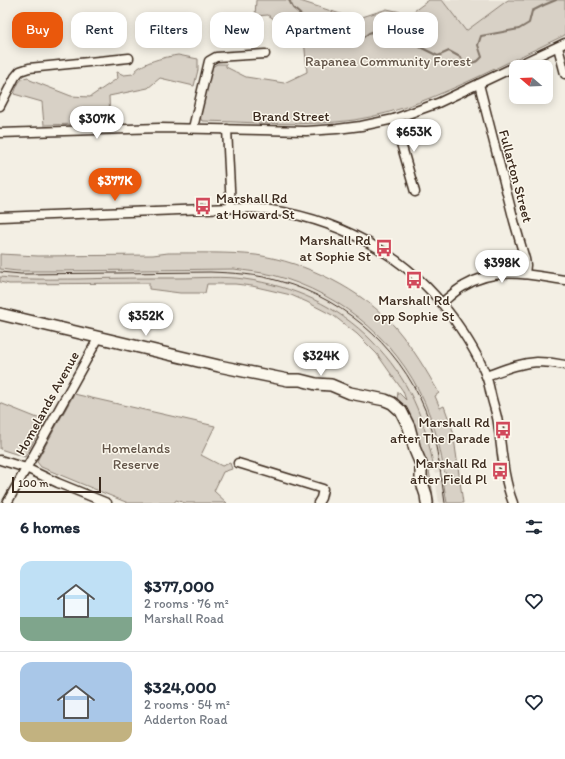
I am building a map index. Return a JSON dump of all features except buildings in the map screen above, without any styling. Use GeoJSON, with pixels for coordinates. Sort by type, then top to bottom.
{"type":"FeatureCollection","features":[{"type":"Feature","properties":{"kind":"main road"},"geometry":{"type":"LineString","coordinates":[[0,314],[219,366],[288,380],[297,385],[318,388],[330,392],[350,393],[385,400],[392,403],[402,411],[421,464],[421,480],[427,503]]}},
{"type":"Feature","properties":{"kind":"main road"},"geometry":{"type":"LineString","coordinates":[[415,450],[417,489],[422,503]]}},
{"type":"Feature","properties":{"kind":"street"},"geometry":{"type":"LineString","coordinates":[[561,45],[565,74]]}},
{"type":"Feature","properties":{"kind":"street","name":"Brand Street"},"geometry":{"type":"LineString","coordinates":[[0,133],[160,128],[316,130],[361,126],[394,119],[438,103],[561,45]]}},
{"type":"Feature","properties":{"kind":"street"},"geometry":{"type":"LineString","coordinates":[[193,128],[209,61],[216,57],[265,54]]}},
{"type":"Feature","properties":{"kind":"street"},"geometry":{"type":"LineString","coordinates":[[0,106],[15,77],[20,71],[29,68],[129,58]]}},
{"type":"Feature","properties":{"kind":"street","name":"Fullarton Street"},"geometry":{"type":"LineString","coordinates":[[479,84],[525,259],[525,274]]}},
{"type":"Feature","properties":{"kind":"street"},"geometry":{"type":"LineString","coordinates":[[394,119],[415,192]]}},
{"type":"Feature","properties":{"kind":"street"},"geometry":{"type":"LineString","coordinates":[[227,128],[231,208]]}},
{"type":"Feature","properties":{"kind":"street"},"geometry":{"type":"LineString","coordinates":[[0,216],[231,208],[269,210],[286,212],[320,221],[352,233],[374,245],[415,275],[442,303],[466,337],[477,357],[486,376],[498,420],[504,472],[513,503]]}},
{"type":"Feature","properties":{"kind":"street"},"geometry":{"type":"LineString","coordinates":[[442,303],[464,286],[483,277],[512,273],[565,280]]}},
{"type":"Feature","properties":{"kind":"street","name":"Homelands Avenue"},"geometry":{"type":"LineString","coordinates":[[6,503],[100,338]]}},
{"type":"Feature","properties":{"kind":"street"},"geometry":{"type":"LineString","coordinates":[[486,376],[511,367],[529,363],[548,362],[565,365]]}},
{"type":"Feature","properties":{"kind":"street"},"geometry":{"type":"LineString","coordinates":[[0,460],[26,468],[107,503]]}},
{"type":"Feature","properties":{"kind":"street"},"geometry":{"type":"LineString","coordinates":[[238,463],[323,489],[318,503]]}},
{"type":"Feature","properties":{"kind":"shaded area"},"geometry":{"type":"Polygon","coordinates":[[[442,0],[515,0],[483,18],[466,31],[442,0]]]}},
{"type":"Feature","properties":{"kind":"shaded area"},"geometry":{"type":"Polygon","coordinates":[[[0,269],[17,271],[54,271],[234,269],[273,275],[319,292],[354,313],[380,336],[395,353],[419,389],[430,415],[437,436],[444,471],[435,473],[431,449],[423,421],[385,354],[358,328],[315,300],[282,287],[243,279],[21,279],[0,277],[0,269]]]}},
{"type":"Feature","properties":{"kind":"shaded area"},"geometry":{"type":"Polygon","coordinates":[[[443,478],[447,503],[439,503],[435,479],[443,478]]]}},
{"type":"Feature","properties":{"kind":"green space","name":"Rapanea Community Forest"},"geometry":{"type":"Polygon","coordinates":[[[256,0],[299,0],[334,12],[272,12],[272,18],[268,15],[264,15],[264,12],[255,12],[256,0]]]}},
{"type":"Feature","properties":{"kind":"green space","name":"Rapanea Community Forest"},"geometry":{"type":"Polygon","coordinates":[[[429,0],[442,0],[466,31],[508,0],[565,0],[565,35],[513,60],[509,60],[509,62],[480,76],[403,108],[354,120],[316,123],[278,124],[202,121],[200,117],[212,67],[217,64],[226,64],[226,67],[246,77],[284,83],[307,72],[305,48],[365,48],[365,16],[373,14],[373,48],[438,48],[438,12],[413,12],[429,0]]]}},
{"type":"Feature","properties":{"kind":"green space","name":"Rapanea Community Forest"},"geometry":{"type":"Polygon","coordinates":[[[387,9],[401,12],[378,12],[387,9]]]}},
{"type":"Feature","properties":{"kind":"green space"},"geometry":{"type":"Polygon","coordinates":[[[178,55],[198,59],[198,70],[194,86],[160,78],[148,88],[109,96],[110,123],[44,125],[42,102],[14,94],[20,81],[28,77],[30,80],[71,96],[90,97],[118,78],[117,72],[124,75],[133,74],[137,69],[149,62],[178,55]]]}},
{"type":"Feature","properties":{"kind":"green space"},"geometry":{"type":"Polygon","coordinates":[[[168,253],[245,254],[256,255],[294,264],[313,271],[350,290],[382,314],[408,343],[439,393],[435,396],[440,408],[444,406],[453,431],[463,503],[447,503],[443,480],[450,479],[450,476],[446,476],[444,471],[435,430],[430,416],[419,391],[405,367],[369,326],[324,295],[273,275],[234,269],[17,271],[0,269],[0,254],[38,256],[153,255],[168,253]]]}},
{"type":"Feature","properties":{"kind":"green space"},"geometry":{"type":"Polygon","coordinates":[[[0,277],[20,279],[236,278],[262,282],[280,287],[297,292],[314,300],[345,318],[372,341],[385,355],[406,385],[414,400],[426,433],[434,469],[429,470],[434,503],[429,503],[413,421],[404,405],[397,400],[398,392],[406,400],[403,391],[377,354],[357,334],[334,316],[291,295],[252,286],[235,284],[207,284],[205,293],[180,293],[149,289],[149,283],[9,284],[0,282],[0,277]]]}},
{"type":"Feature","properties":{"kind":"green space","name":"Homelands Reserve"},"geometry":{"type":"Polygon","coordinates":[[[74,394],[215,426],[201,455],[222,466],[230,463],[232,469],[223,472],[214,491],[227,503],[185,503],[176,500],[174,503],[128,503],[41,467],[37,462],[38,459],[74,394]]]}},
{"type":"Feature","properties":{"kind":"green space"},"geometry":{"type":"Polygon","coordinates":[[[0,403],[45,421],[25,457],[0,449],[0,403]]]}},
{"type":"Feature","properties":{"kind":"waterway"},"geometry":{"type":"LineString","coordinates":[[289,0],[293,8],[326,36],[336,40],[349,43],[357,42],[369,33],[385,27],[392,27],[412,43],[438,56],[449,51],[460,57],[468,64],[478,61],[482,57],[478,45],[481,36],[519,29],[529,23],[532,11],[556,0]]}},
{"type":"Feature","properties":{"kind":"tram line"},"geometry":{"type":"LineString","coordinates":[[0,272],[21,274],[237,273],[254,275],[279,281],[305,290],[329,302],[351,316],[372,333],[391,353],[407,374],[420,398],[433,433],[445,503]]}},
{"type":"Feature","properties":{"kind":"place","name":"Marshall Rd at Howard St"},"geometry":{"type":"Point","coordinates":[203,206]}},
{"type":"Feature","properties":{"kind":"place","name":"Marshall Rd at Sophie St"},"geometry":{"type":"Point","coordinates":[384,248]}},
{"type":"Feature","properties":{"kind":"place","name":"Marshall Rd opp Sophie St"},"geometry":{"type":"Point","coordinates":[414,280]}},
{"type":"Feature","properties":{"kind":"place","name":"Marshall Rd after The Parade"},"geometry":{"type":"Point","coordinates":[503,430]}},
{"type":"Feature","properties":{"kind":"place","name":"Marshall Rd after Field Pl"},"geometry":{"type":"Point","coordinates":[500,471]}}]}
